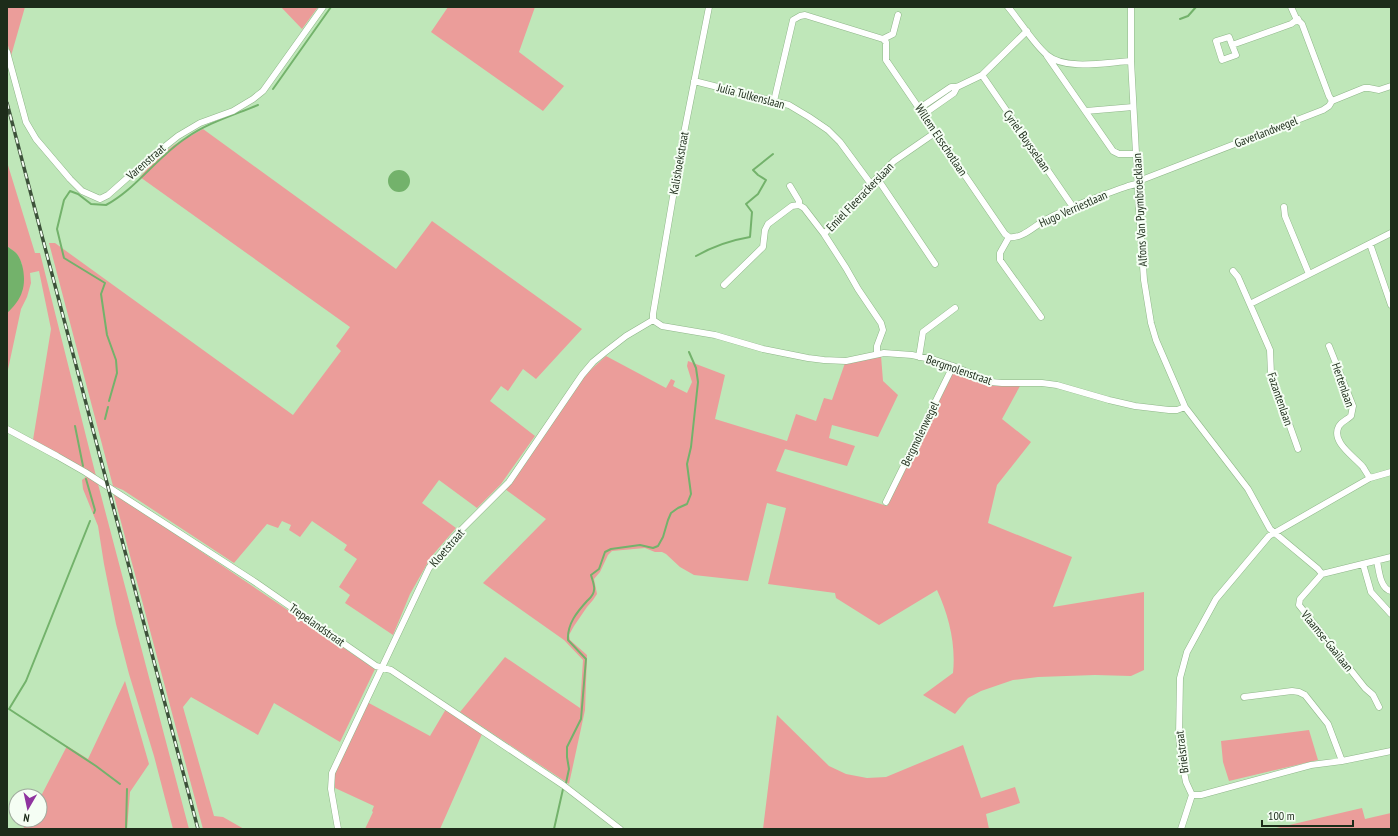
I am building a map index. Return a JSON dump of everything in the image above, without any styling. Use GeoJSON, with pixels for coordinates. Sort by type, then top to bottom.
{"type":"FeatureCollection","features":[{"type":"Feature","properties":{"kind":"street","name":"Varenstraat"},"geometry":{"type":"LineString","coordinates":[[7,52],[26,122],[36,139],[82,191],[100,199],[108,195],[148,159],[178,136],[200,123],[233,111],[263,91],[323,7]]}},
{"type":"Feature","properties":{"kind":"street","name":"Kalishoekstraat"},"geometry":{"type":"LineString","coordinates":[[653,320],[654,306],[694,81],[709,7]]}},
{"type":"Feature","properties":{"kind":"street"},"geometry":{"type":"LineString","coordinates":[[1008,7],[1046,54],[1113,150],[1118,154],[1137,154]]}},
{"type":"Feature","properties":{"kind":"street","name":"Alfons Van Puymbroecklaan"},"geometry":{"type":"LineString","coordinates":[[1131,7],[1133,107],[1144,280],[1151,322],[1156,340],[1185,407]]}},
{"type":"Feature","properties":{"kind":"street"},"geometry":{"type":"LineString","coordinates":[[1291,7],[1296,18],[1302,24],[1329,96],[1332,100]]}},
{"type":"Feature","properties":{"kind":"street"},"geometry":{"type":"LineString","coordinates":[[774,102],[793,20],[805,15],[883,39],[893,34],[898,15]]}},
{"type":"Feature","properties":{"kind":"street"},"geometry":{"type":"LineString","coordinates":[[1232,45],[1291,24],[1298,20]]}},
{"type":"Feature","properties":{"kind":"street"},"geometry":{"type":"LineString","coordinates":[[920,108],[950,87],[957,87],[982,74],[1027,31]]}},
{"type":"Feature","properties":{"kind":"street","name":"Willem Elsschotlaan"},"geometry":{"type":"LineString","coordinates":[[883,39],[886,42],[886,60],[1005,234],[1009,237]]}},
{"type":"Feature","properties":{"kind":"street"},"geometry":{"type":"LineString","coordinates":[[1046,54],[1056,60],[1068,64],[1131,61]]}},
{"type":"Feature","properties":{"kind":"street"},"geometry":{"type":"LineString","coordinates":[[1063,80],[1063,69],[1068,64]]}},
{"type":"Feature","properties":{"kind":"street","name":"Cyriel Buysselaan"},"geometry":{"type":"LineString","coordinates":[[982,74],[1073,208]]}},
{"type":"Feature","properties":{"kind":"street","name":"Julia Tulkenslaan"},"geometry":{"type":"LineString","coordinates":[[694,81],[788,106],[809,117],[828,130],[840,142],[871,184]]}},
{"type":"Feature","properties":{"kind":"street","name":"Gaverlandwegel"},"geometry":{"type":"LineString","coordinates":[[1138,182],[1239,141],[1324,110],[1332,100],[1364,88],[1379,90],[1391,86]]}},
{"type":"Feature","properties":{"kind":"street"},"geometry":{"type":"LineString","coordinates":[[924,114],[954,93],[957,87]]}},
{"type":"Feature","properties":{"kind":"street"},"geometry":{"type":"LineString","coordinates":[[1086,111],[1133,107]]}},
{"type":"Feature","properties":{"kind":"street","name":"Emiel Fleerackerslaan"},"geometry":{"type":"LineString","coordinates":[[824,234],[894,161],[936,132]]}},
{"type":"Feature","properties":{"kind":"street"},"geometry":{"type":"LineString","coordinates":[[877,178],[935,264]]}},
{"type":"Feature","properties":{"kind":"street","name":"Hugo Verriestlaan"},"geometry":{"type":"LineString","coordinates":[[1009,237],[1017,237],[1046,219],[1138,182]]}},
{"type":"Feature","properties":{"kind":"street","name":"Emiel Fleerackerslaan"},"geometry":{"type":"LineString","coordinates":[[790,186],[799,201],[799,205],[804,208],[824,234],[881,323],[883,330],[877,346],[877,354]]}},
{"type":"Feature","properties":{"kind":"street"},"geometry":{"type":"LineString","coordinates":[[724,285],[763,247],[765,230],[768,224],[792,206],[799,205]]}},
{"type":"Feature","properties":{"kind":"street"},"geometry":{"type":"LineString","coordinates":[[1284,207],[1285,216],[1310,274]]}},
{"type":"Feature","properties":{"kind":"street"},"geometry":{"type":"LineString","coordinates":[[1250,304],[1391,233]]}},
{"type":"Feature","properties":{"kind":"street"},"geometry":{"type":"LineString","coordinates":[[1009,237],[1000,253],[1000,260],[1041,317]]}},
{"type":"Feature","properties":{"kind":"street"},"geometry":{"type":"LineString","coordinates":[[1370,244],[1391,306]]}},
{"type":"Feature","properties":{"kind":"street","name":"Fazantenlaan"},"geometry":{"type":"LineString","coordinates":[[1233,271],[1238,278],[1270,350],[1270,374],[1275,389],[1282,401],[1298,449]]}},
{"type":"Feature","properties":{"kind":"street"},"geometry":{"type":"LineString","coordinates":[[919,356],[923,332],[955,308]]}},
{"type":"Feature","properties":{"kind":"street","name":"Bergmolenstraat"},"geometry":{"type":"LineString","coordinates":[[653,320],[668,328],[705,333],[763,349],[824,360],[846,361],[877,354],[919,356],[953,366],[991,382],[1042,383],[1058,385],[1129,405],[1169,410],[1177,410],[1185,407]]}},
{"type":"Feature","properties":{"kind":"street","name":"Kloetstraat"},"geometry":{"type":"LineString","coordinates":[[338,829],[331,789],[332,773],[429,568],[439,554],[509,482],[582,375],[593,362],[626,336],[653,320]]}},
{"type":"Feature","properties":{"kind":"street","name":"Hertenlaan"},"geometry":{"type":"LineString","coordinates":[[1329,346],[1352,406],[1351,416],[1338,428],[1338,436],[1346,452],[1362,467],[1370,478]]}},
{"type":"Feature","properties":{"kind":"street","name":"Bergmolenwegel"},"geometry":{"type":"LineString","coordinates":[[886,502],[953,366]]}},
{"type":"Feature","properties":{"kind":"street"},"geometry":{"type":"LineString","coordinates":[[1185,407],[1248,489],[1274,533],[1318,569],[1322,574],[1391,557]]}},
{"type":"Feature","properties":{"kind":"street","name":"Trepelandstraat"},"geometry":{"type":"LineString","coordinates":[[7,429],[57,456],[103,484],[255,582],[376,666],[391,670],[564,785],[620,829]]}},
{"type":"Feature","properties":{"kind":"street"},"geometry":{"type":"LineString","coordinates":[[1274,533],[1370,478],[1391,472]]}},
{"type":"Feature","properties":{"kind":"street","name":"Brielstraat"},"geometry":{"type":"LineString","coordinates":[[1192,795],[1186,782],[1179,736],[1180,678],[1185,656],[1216,599],[1269,536],[1274,533]]}},
{"type":"Feature","properties":{"kind":"street"},"geometry":{"type":"LineString","coordinates":[[1377,561],[1384,586],[1387,590],[1391,591]]}},
{"type":"Feature","properties":{"kind":"street"},"geometry":{"type":"LineString","coordinates":[[1363,564],[1371,592],[1391,614]]}},
{"type":"Feature","properties":{"kind":"street","name":"Vlaamse-Gaailaan"},"geometry":{"type":"LineString","coordinates":[[1322,574],[1300,598],[1299,605],[1364,688],[1373,695],[1379,707]]}},
{"type":"Feature","properties":{"kind":"street"},"geometry":{"type":"LineString","coordinates":[[1244,697],[1292,692],[1305,694],[1328,724],[1342,761]]}},
{"type":"Feature","properties":{"kind":"street"},"geometry":{"type":"LineString","coordinates":[[1181,829],[1192,795],[1201,795],[1311,765],[1342,761],[1391,751]]}},
{"type":"Feature","properties":{"kind":"shaded area"},"geometry":{"type":"Polygon","coordinates":[[[7,7],[25,7],[11,56],[7,42],[7,7]]]}},
{"type":"Feature","properties":{"kind":"shaded area"},"geometry":{"type":"Polygon","coordinates":[[[281,7],[318,7],[302,29],[281,7]]]}},
{"type":"Feature","properties":{"kind":"shaded area"},"geometry":{"type":"Polygon","coordinates":[[[448,7],[535,7],[519,52],[564,86],[543,111],[431,32],[448,7]]]}},
{"type":"Feature","properties":{"kind":"shaded area"},"geometry":{"type":"Polygon","coordinates":[[[203,129],[396,269],[432,221],[582,329],[536,379],[523,369],[508,391],[501,386],[490,401],[535,436],[501,484],[477,508],[439,480],[422,503],[456,528],[431,557],[410,594],[393,635],[345,603],[350,595],[339,587],[357,559],[344,550],[347,545],[312,521],[300,537],[289,530],[291,525],[282,521],[278,528],[267,524],[234,563],[123,490],[113,486],[49,243],[55,243],[293,415],[341,351],[336,346],[350,327],[140,177],[153,162],[174,145],[203,129]]]}},
{"type":"Feature","properties":{"kind":"shaded area"},"geometry":{"type":"Polygon","coordinates":[[[7,162],[35,253],[40,253],[96,476],[33,440],[51,329],[39,271],[30,273],[31,283],[27,297],[21,309],[7,374],[7,313],[22,292],[23,285],[22,264],[17,254],[7,246],[7,162]]]}},
{"type":"Feature","properties":{"kind":"shaded area"},"geometry":{"type":"Polygon","coordinates":[[[399,170],[407,173],[410,181],[407,189],[399,192],[391,189],[388,181],[391,173],[399,170]]]}},
{"type":"Feature","properties":{"kind":"shaded area"},"geometry":{"type":"Polygon","coordinates":[[[7,246],[16,253],[19,258],[23,267],[24,278],[20,298],[7,313],[7,246]]]}},
{"type":"Feature","properties":{"kind":"shaded area"},"geometry":{"type":"Polygon","coordinates":[[[606,356],[666,388],[671,379],[675,381],[673,386],[687,393],[692,382],[687,366],[688,361],[725,375],[715,419],[787,441],[796,414],[816,421],[824,398],[832,400],[845,363],[881,356],[883,381],[898,395],[878,437],[832,425],[829,438],[855,446],[847,466],[785,449],[776,471],[887,506],[953,369],[990,385],[1020,386],[1002,419],[1031,442],[997,485],[988,523],[1072,557],[1053,607],[1144,592],[1144,670],[1131,676],[1095,675],[1038,677],[1013,680],[981,691],[968,698],[955,714],[923,695],[953,673],[954,662],[951,630],[937,590],[879,625],[836,598],[835,593],[768,584],[786,508],[767,503],[748,581],[694,575],[680,567],[666,554],[645,548],[612,551],[608,555],[600,572],[594,579],[597,594],[569,635],[570,640],[587,655],[585,710],[569,784],[460,712],[505,657],[580,708],[583,660],[564,640],[483,583],[546,519],[505,489],[586,374],[606,356]]]}},
{"type":"Feature","properties":{"kind":"shaded area"},"geometry":{"type":"Polygon","coordinates":[[[87,476],[98,484],[189,829],[173,829],[154,756],[129,674],[116,624],[98,526],[83,489],[82,480],[87,476]]]}},
{"type":"Feature","properties":{"kind":"shaded area"},"geometry":{"type":"Polygon","coordinates":[[[113,492],[375,669],[340,742],[274,703],[258,735],[191,697],[183,707],[214,816],[223,817],[244,829],[203,829],[113,492]]]}},
{"type":"Feature","properties":{"kind":"shaded area"},"geometry":{"type":"Polygon","coordinates":[[[125,681],[149,764],[130,792],[127,829],[23,829],[48,828],[48,788],[45,788],[67,746],[88,759],[125,681]]]}},
{"type":"Feature","properties":{"kind":"shaded area"},"geometry":{"type":"Polygon","coordinates":[[[367,702],[430,736],[446,709],[482,734],[440,829],[365,829],[373,812],[374,806],[335,788],[334,777],[337,765],[367,702]]]}},
{"type":"Feature","properties":{"kind":"shaded area"},"geometry":{"type":"Polygon","coordinates":[[[777,715],[829,766],[846,774],[867,778],[886,777],[963,745],[981,798],[1015,787],[1020,803],[986,814],[989,829],[763,829],[777,715]]]}},
{"type":"Feature","properties":{"kind":"shaded area"},"geometry":{"type":"Polygon","coordinates":[[[1309,730],[1318,760],[1229,781],[1223,762],[1221,741],[1309,730]]]}},
{"type":"Feature","properties":{"kind":"shaded area"},"geometry":{"type":"Polygon","coordinates":[[[1362,808],[1365,819],[1391,813],[1391,829],[1272,829],[1362,808]]]}},
{"type":"Feature","properties":{"kind":"waterway"},"geometry":{"type":"LineString","coordinates":[[273,89],[331,7]]}},
{"type":"Feature","properties":{"kind":"waterway"},"geometry":{"type":"LineString","coordinates":[[1180,19],[1188,16],[1196,7]]}},
{"type":"Feature","properties":{"kind":"waterway"},"geometry":{"type":"LineString","coordinates":[[109,401],[117,373],[116,360],[107,335],[101,294],[105,283],[64,258],[57,229],[64,200],[70,191],[78,194],[91,204],[106,205],[137,182],[165,154],[186,138],[212,124],[258,105]]}},
{"type":"Feature","properties":{"kind":"waterway"},"geometry":{"type":"LineString","coordinates":[[696,256],[722,244],[750,237],[752,212],[746,204],[758,194],[766,180],[753,170],[773,154]]}},
{"type":"Feature","properties":{"kind":"waterway"},"geometry":{"type":"LineString","coordinates":[[566,783],[569,769],[567,747],[581,719],[586,659],[568,640],[568,634],[573,619],[594,592],[591,575],[599,569],[605,552],[611,549],[640,545],[653,548],[658,546],[663,537],[671,513],[687,504],[691,494],[687,464],[691,447],[698,382],[696,368],[689,352]]}},
{"type":"Feature","properties":{"kind":"waterway"},"geometry":{"type":"LineString","coordinates":[[105,419],[108,407]]}},
{"type":"Feature","properties":{"kind":"waterway"},"geometry":{"type":"LineString","coordinates":[[75,426],[83,466]]}},
{"type":"Feature","properties":{"kind":"waterway"},"geometry":{"type":"LineString","coordinates":[[86,479],[95,510],[94,513]]}},
{"type":"Feature","properties":{"kind":"waterway"},"geometry":{"type":"LineString","coordinates":[[90,521],[26,681],[9,709],[96,766],[120,784]]}},
{"type":"Feature","properties":{"kind":"waterway"},"geometry":{"type":"LineString","coordinates":[[126,829],[127,789]]}},
{"type":"Feature","properties":{"kind":"waterway"},"geometry":{"type":"LineString","coordinates":[[554,829],[563,789]]}},
{"type":"Feature","properties":{"kind":"railway"},"geometry":{"type":"LineString","coordinates":[[7,103],[198,829]]}}]}
